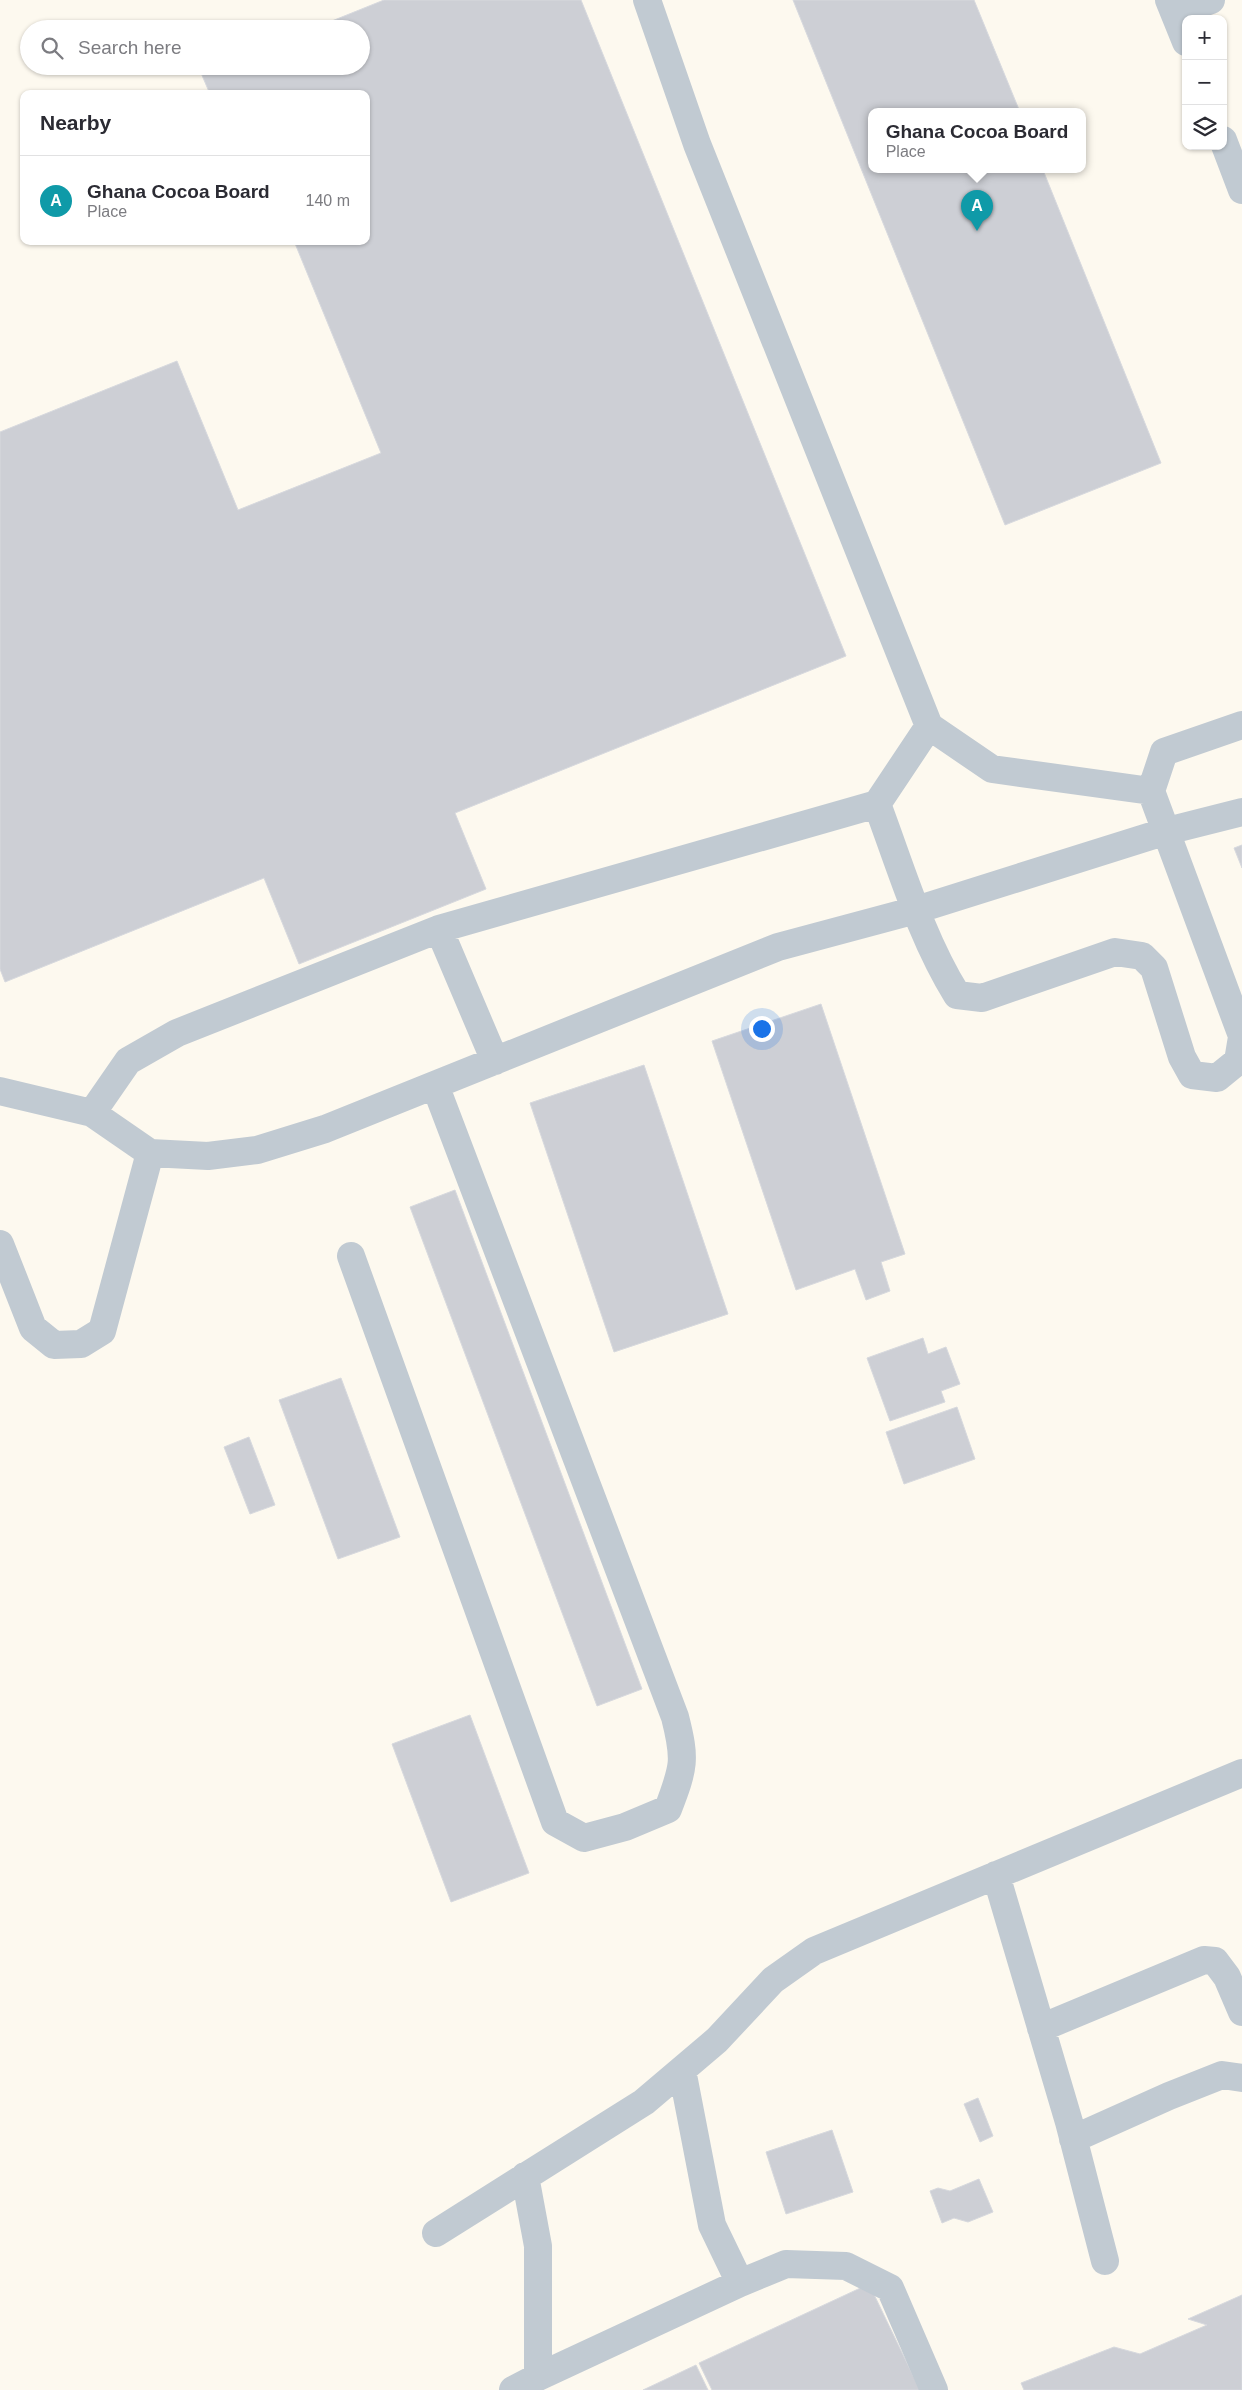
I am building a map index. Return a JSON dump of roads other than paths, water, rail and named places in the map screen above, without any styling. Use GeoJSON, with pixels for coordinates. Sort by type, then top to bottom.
{"type":"FeatureCollection","features":[{"type":"Feature","properties":{"kind":"street"},"geometry":{"type":"LineString","coordinates":[[647,0],[697,144],[928,726],[992,769],[1151,791]]}},
{"type":"Feature","properties":{"kind":"street"},"geometry":{"type":"LineString","coordinates":[[1182,32],[1172,6],[1211,0]]}},
{"type":"Feature","properties":{"kind":"street"},"geometry":{"type":"LineString","coordinates":[[1227,150],[1242,190]]}},
{"type":"Feature","properties":{"kind":"street"},"geometry":{"type":"LineString","coordinates":[[877,804],[916,910],[946,977],[957,995],[982,998],[1115,952],[1142,956],[1154,968],[1182,1058],[1192,1075],[1217,1078],[1238,1061],[1242,1036],[1168,831],[1151,791],[1164,752],[1242,725]]}},
{"type":"Feature","properties":{"kind":"street"},"geometry":{"type":"LineString","coordinates":[[92,1113],[128,1061],[177,1033],[439,929],[877,804],[928,726]]}},
{"type":"Feature","properties":{"kind":"street"},"geometry":{"type":"LineString","coordinates":[[0,1091],[92,1113],[150,1153],[208,1156],[257,1150],[325,1129],[778,947],[916,910],[1168,831],[1242,812]]}},
{"type":"Feature","properties":{"kind":"street"},"geometry":{"type":"LineString","coordinates":[[439,929],[495,1061]]}},
{"type":"Feature","properties":{"kind":"street"},"geometry":{"type":"LineString","coordinates":[[351,1256],[555,1822],[584,1838],[625,1828],[668,1809],[681,1775],[684,1750],[675,1717],[435,1085]]}},
{"type":"Feature","properties":{"kind":"street"},"geometry":{"type":"LineString","coordinates":[[0,1244],[33,1328],[54,1345],[81,1344],[102,1331],[150,1153]]}},
{"type":"Feature","properties":{"kind":"street"},"geometry":{"type":"LineString","coordinates":[[436,2232],[644,2102],[717,2040],[773,1980],[814,1951],[1242,1773]]}},
{"type":"Feature","properties":{"kind":"street"},"geometry":{"type":"LineString","coordinates":[[996,1875],[1073,2139],[1104,2261]]}},
{"type":"Feature","properties":{"kind":"street"},"geometry":{"type":"LineString","coordinates":[[1041,2028],[1204,1960],[1215,1961],[1227,1976],[1242,2012]]}},
{"type":"Feature","properties":{"kind":"street"},"geometry":{"type":"LineString","coordinates":[[682,2070],[712,2225],[740,2283]]}},
{"type":"Feature","properties":{"kind":"street"},"geometry":{"type":"LineString","coordinates":[[1073,2139],[1169,2096],[1222,2075],[1242,2078]]}},
{"type":"Feature","properties":{"kind":"street"},"geometry":{"type":"LineString","coordinates":[[525,2176],[538,2246],[538,2377]]}},
{"type":"Feature","properties":{"kind":"street"},"geometry":{"type":"LineString","coordinates":[[513,2390],[740,2283],[786,2264],[846,2266],[890,2288],[934,2390]]}},
{"type":"Feature","properties":{"kind":"place","name":"Ghana Cocoa Board"},"geometry":{"type":"Point","coordinates":[977,231]}}]}
